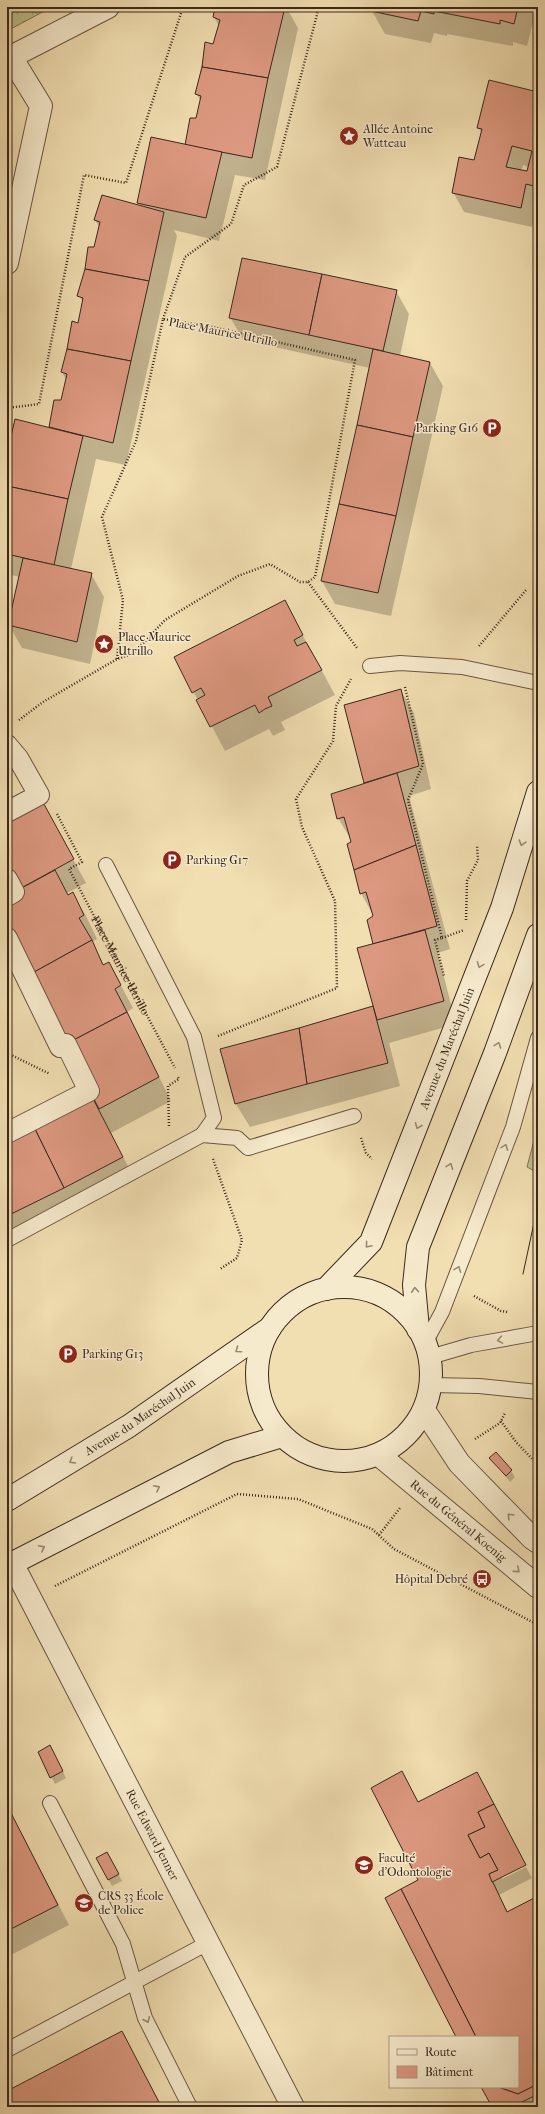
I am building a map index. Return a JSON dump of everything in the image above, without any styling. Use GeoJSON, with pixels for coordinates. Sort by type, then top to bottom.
{"type":"FeatureCollection","features":[{"type":"Feature","properties":{"kind":"main road"},"geometry":{"type":"LineString","coordinates":[[7,263],[41,106],[9,58],[108,7]]}},
{"type":"Feature","properties":{"kind":"main road","name":"Avenue du Maréchal Juin"},"geometry":{"type":"LineString","coordinates":[[326,1289],[372,1242],[502,908],[538,792]]}},
{"type":"Feature","properties":{"kind":"main road"},"geometry":{"type":"LineString","coordinates":[[425,1343],[401,1308],[378,1294],[352,1287],[326,1289],[309,1294],[294,1303],[281,1314],[270,1328],[259,1355],[257,1384],[265,1412],[282,1436],[303,1452],[327,1460],[354,1462],[379,1455],[403,1439],[413,1429],[424,1410],[431,1385],[425,1343],[414,1285],[418,1247],[495,1053],[538,935]]}},
{"type":"Feature","properties":{"kind":"main road","name":"Avenue du Maréchal Juin"},"geometry":{"type":"LineString","coordinates":[[7,1500],[129,1426],[270,1328]]}},
{"type":"Feature","properties":{"kind":"main road"},"geometry":{"type":"LineString","coordinates":[[424,1410],[459,1463],[532,1538],[538,1542]]}},
{"type":"Feature","properties":{"kind":"main road"},"geometry":{"type":"LineString","coordinates":[[9,1564],[229,1452],[282,1436]]}},
{"type":"Feature","properties":{"kind":"main road","name":"Rue du Général Koenig"},"geometry":{"type":"LineString","coordinates":[[379,1455],[538,1587]]}},
{"type":"Feature","properties":{"kind":"main road","name":"Rue Edward Jenner"},"geometry":{"type":"LineString","coordinates":[[9,1564],[30,1598],[293,2107]]}},
{"type":"Feature","properties":{"kind":"street"},"geometry":{"type":"LineString","coordinates":[[7,745],[18,758],[40,795],[7,812]]}},
{"type":"Feature","properties":{"kind":"street"},"geometry":{"type":"LineString","coordinates":[[7,879],[14,892],[7,896]]}},
{"type":"Feature","properties":{"kind":"street"},"geometry":{"type":"LineString","coordinates":[[7,938],[60,1047],[66,1044],[89,1091],[7,1133]]}},
{"type":"Feature","properties":{"kind":"lane"},"geometry":{"type":"LineString","coordinates":[[370,666],[400,663],[462,667],[538,683]]}},
{"type":"Feature","properties":{"kind":"lane"},"geometry":{"type":"LineString","coordinates":[[7,1240],[202,1135],[214,1118],[197,1045],[172,990],[106,865]]}},
{"type":"Feature","properties":{"kind":"lane"},"geometry":{"type":"LineString","coordinates":[[538,1038],[513,1127],[442,1312],[425,1343],[471,1345],[538,1333]]}},
{"type":"Feature","properties":{"kind":"lane"},"geometry":{"type":"LineString","coordinates":[[202,1135],[238,1138],[248,1148],[354,1116]]}},
{"type":"Feature","properties":{"kind":"lane"},"geometry":{"type":"LineString","coordinates":[[431,1385],[479,1386],[538,1392]]}},
{"type":"Feature","properties":{"kind":"lane"},"geometry":{"type":"LineString","coordinates":[[50,1803],[124,1944],[145,2018],[190,2107]]}},
{"type":"Feature","properties":{"kind":"lane"},"geometry":{"type":"LineString","coordinates":[[7,2050],[208,1944]]}},
{"type":"Feature","properties":{"kind":"path"},"geometry":{"type":"LineString","coordinates":[[7,12],[16,7]]}},
{"type":"Feature","properties":{"kind":"path"},"geometry":{"type":"LineString","coordinates":[[7,408],[39,404],[84,175],[126,183],[183,7]]}},
{"type":"Feature","properties":{"kind":"path"},"geometry":{"type":"LineString","coordinates":[[163,319],[185,257],[231,224],[244,185],[278,167],[319,7]]}},
{"type":"Feature","properties":{"kind":"path","name":"Place Maurice Utrillo"},"geometry":{"type":"LineString","coordinates":[[117,659],[123,600],[102,517],[136,442],[163,319],[212,327],[355,360],[315,577],[308,582]]}},
{"type":"Feature","properties":{"kind":"path"},"geometry":{"type":"LineString","coordinates":[[13,725],[43,702],[117,659],[134,653],[165,620],[238,576],[270,564],[300,582],[308,582],[370,666],[352,679],[336,706],[333,742],[296,799],[302,827],[335,901],[336,988],[197,1045]]}},
{"type":"Feature","properties":{"kind":"path"},"geometry":{"type":"LineString","coordinates":[[462,667],[526,590]]}},
{"type":"Feature","properties":{"kind":"path"},"geometry":{"type":"LineString","coordinates":[[400,663],[423,764],[408,800],[442,938]]}},
{"type":"Feature","properties":{"kind":"path","name":"Place Maurice Utrillo"},"geometry":{"type":"LineString","coordinates":[[54,808],[82,862],[69,869],[176,1070],[179,1079],[168,1086],[168,1154]]}},
{"type":"Feature","properties":{"kind":"path"},"geometry":{"type":"LineString","coordinates":[[466,921],[467,881],[478,860],[477,845]]}},
{"type":"Feature","properties":{"kind":"path"},"geometry":{"type":"LineString","coordinates":[[446,983],[435,940],[465,929]]}},
{"type":"Feature","properties":{"kind":"path"},"geometry":{"type":"LineString","coordinates":[[7,1053],[54,1077]]}},
{"type":"Feature","properties":{"kind":"path"},"geometry":{"type":"LineString","coordinates":[[354,1116],[366,1153],[395,1182]]}},
{"type":"Feature","properties":{"kind":"path"},"geometry":{"type":"LineString","coordinates":[[202,1135],[210,1152],[242,1240],[237,1258],[220,1268]]}},
{"type":"Feature","properties":{"kind":"path"},"geometry":{"type":"LineString","coordinates":[[452,1284],[501,1311],[508,1313]]}},
{"type":"Feature","properties":{"kind":"path"},"geometry":{"type":"LineString","coordinates":[[501,1421],[516,1442],[538,1465]]}},
{"type":"Feature","properties":{"kind":"path"},"geometry":{"type":"LineString","coordinates":[[30,1598],[237,1494],[298,1499],[338,1514],[372,1530],[394,1549],[538,1625]]}},
{"type":"Feature","properties":{"kind":"green space"},"geometry":{"type":"Polygon","coordinates":[[[7,7],[52,7],[7,31],[7,7]]]}},
{"type":"Feature","properties":{"kind":"green space"},"geometry":{"type":"Polygon","coordinates":[[[538,1125],[538,1173],[527,1167],[538,1125]]]}},
{"type":"Feature","properties":{"kind":"building"},"geometry":{"type":"Polygon","coordinates":[[[215,7],[285,7],[268,78],[202,67],[205,42],[213,44],[220,20],[213,17],[215,7]]]}},
{"type":"Feature","properties":{"kind":"building"},"geometry":{"type":"Polygon","coordinates":[[[372,7],[518,7],[514,24],[500,20],[500,24],[434,11],[434,14],[421,11],[418,21],[371,11],[372,7]]]}},
{"type":"Feature","properties":{"kind":"building"},"geometry":{"type":"Polygon","coordinates":[[[202,67],[268,78],[252,158],[185,145],[190,118],[196,118],[201,96],[195,94],[202,67]]]}},
{"type":"Feature","properties":{"kind":"building"},"geometry":{"type":"Polygon","coordinates":[[[489,80],[538,92],[538,187],[526,184],[521,208],[452,193],[459,157],[474,160],[482,129],[477,128],[489,80]],[[512,146],[506,167],[527,171],[532,151],[512,146]]]}},
{"type":"Feature","properties":{"kind":"building"},"geometry":{"type":"Polygon","coordinates":[[[151,137],[222,152],[206,218],[137,203],[151,137]]]}},
{"type":"Feature","properties":{"kind":"building"},"geometry":{"type":"Polygon","coordinates":[[[102,195],[164,212],[149,281],[85,269],[88,247],[94,247],[100,222],[94,220],[102,195]]]}},
{"type":"Feature","properties":{"kind":"building"},"geometry":{"type":"Polygon","coordinates":[[[242,258],[322,274],[309,335],[229,318],[242,258]]]}},
{"type":"Feature","properties":{"kind":"building"},"geometry":{"type":"Polygon","coordinates":[[[85,269],[149,281],[131,361],[67,349],[72,321],[78,323],[83,298],[77,296],[85,269]]]}},
{"type":"Feature","properties":{"kind":"building"},"geometry":{"type":"Polygon","coordinates":[[[322,274],[397,290],[383,351],[309,335],[322,274]]]}},
{"type":"Feature","properties":{"kind":"building"},"geometry":{"type":"Polygon","coordinates":[[[67,349],[131,361],[113,443],[49,427],[54,400],[61,400],[67,374],[61,372],[67,349]]]}},
{"type":"Feature","properties":{"kind":"building"},"geometry":{"type":"Polygon","coordinates":[[[373,349],[430,362],[413,437],[357,425],[373,349]]]}},
{"type":"Feature","properties":{"kind":"building"},"geometry":{"type":"Polygon","coordinates":[[[15,419],[83,436],[68,499],[7,486],[7,454],[15,419]]]}},
{"type":"Feature","properties":{"kind":"building"},"geometry":{"type":"Polygon","coordinates":[[[357,425],[413,437],[396,516],[339,504],[357,425]]]}},
{"type":"Feature","properties":{"kind":"building"},"geometry":{"type":"Polygon","coordinates":[[[7,486],[68,499],[54,565],[7,554],[7,486]]]}},
{"type":"Feature","properties":{"kind":"building"},"geometry":{"type":"Polygon","coordinates":[[[339,504],[396,516],[378,593],[321,581],[339,504]]]}},
{"type":"Feature","properties":{"kind":"building"},"geometry":{"type":"Polygon","coordinates":[[[23,558],[92,573],[77,642],[8,625],[23,558]]]}},
{"type":"Feature","properties":{"kind":"building"},"geometry":{"type":"Polygon","coordinates":[[[285,600],[303,635],[294,640],[297,646],[306,642],[322,670],[268,697],[272,706],[259,713],[255,705],[210,727],[196,700],[205,695],[201,688],[192,693],[174,657],[285,600]]]}},
{"type":"Feature","properties":{"kind":"building"},"geometry":{"type":"Polygon","coordinates":[[[401,689],[419,766],[364,783],[344,705],[401,689]]]}},
{"type":"Feature","properties":{"kind":"building"},"geometry":{"type":"Polygon","coordinates":[[[397,773],[416,845],[354,870],[347,844],[351,842],[344,817],[337,819],[331,794],[397,773]]]}},
{"type":"Feature","properties":{"kind":"building"},"geometry":{"type":"Polygon","coordinates":[[[39,795],[74,859],[14,892],[7,879],[7,812],[39,795]]]}},
{"type":"Feature","properties":{"kind":"building"},"geometry":{"type":"Polygon","coordinates":[[[416,845],[437,926],[373,944],[367,920],[373,916],[366,892],[360,894],[354,870],[416,845]]]}},
{"type":"Feature","properties":{"kind":"building"},"geometry":{"type":"Polygon","coordinates":[[[55,870],[68,895],[73,892],[84,915],[79,918],[92,940],[27,976],[7,938],[7,896],[55,870]]]}},
{"type":"Feature","properties":{"kind":"building"},"geometry":{"type":"Polygon","coordinates":[[[425,930],[444,1001],[377,1020],[357,948],[425,930]]]}},
{"type":"Feature","properties":{"kind":"building"},"geometry":{"type":"Polygon","coordinates":[[[92,940],[103,965],[109,962],[121,985],[115,989],[127,1012],[66,1044],[27,976],[92,940]]]}},
{"type":"Feature","properties":{"kind":"building"},"geometry":{"type":"Polygon","coordinates":[[[373,1006],[388,1063],[307,1084],[299,1028],[373,1006]]]}},
{"type":"Feature","properties":{"kind":"building"},"geometry":{"type":"Polygon","coordinates":[[[127,1012],[159,1077],[99,1109],[66,1044],[127,1012]]]}},
{"type":"Feature","properties":{"kind":"building"},"geometry":{"type":"Polygon","coordinates":[[[299,1028],[307,1084],[235,1104],[220,1049],[299,1028]]]}},
{"type":"Feature","properties":{"kind":"building"},"geometry":{"type":"Polygon","coordinates":[[[89,1091],[123,1157],[64,1188],[31,1121],[89,1091]]]}},
{"type":"Feature","properties":{"kind":"building"},"geometry":{"type":"Polygon","coordinates":[[[31,1121],[64,1188],[7,1216],[7,1133],[31,1121]]]}},
{"type":"Feature","properties":{"kind":"building"},"geometry":{"type":"Polygon","coordinates":[[[496,1452],[512,1470],[506,1476],[489,1458],[496,1452]]]}},
{"type":"Feature","properties":{"kind":"building"},"geometry":{"type":"Polygon","coordinates":[[[50,1745],[63,1771],[50,1778],[38,1752],[50,1745]]]}},
{"type":"Feature","properties":{"kind":"building"},"geometry":{"type":"Polygon","coordinates":[[[402,1771],[418,1802],[477,1772],[494,1804],[478,1812],[485,1827],[468,1835],[480,1858],[489,1853],[498,1870],[489,1874],[507,1912],[538,1896],[538,2084],[518,2094],[501,2088],[519,2088],[519,2036],[475,2036],[401,1889],[418,1880],[371,1788],[402,1771]]]}},
{"type":"Feature","properties":{"kind":"building"},"geometry":{"type":"Polygon","coordinates":[[[494,1804],[526,1865],[492,1882],[489,1874],[498,1870],[489,1853],[480,1858],[468,1835],[485,1827],[478,1812],[494,1804]]]}},
{"type":"Feature","properties":{"kind":"building"},"geometry":{"type":"Polygon","coordinates":[[[11,1813],[58,1905],[7,1931],[7,1815],[11,1813]]]}},
{"type":"Feature","properties":{"kind":"building"},"geometry":{"type":"Polygon","coordinates":[[[107,1852],[119,1874],[108,1880],[96,1858],[107,1852]]]}},
{"type":"Feature","properties":{"kind":"building"},"geometry":{"type":"Polygon","coordinates":[[[401,1889],[475,2036],[455,2036],[385,1898],[401,1889]]]}},
{"type":"Feature","properties":{"kind":"building"},"geometry":{"type":"Polygon","coordinates":[[[122,2031],[160,2104],[154,2107],[7,2107],[7,2091],[122,2031]]]}},
{"type":"Feature","properties":{"kind":"building"},"geometry":{"type":"Polygon","coordinates":[[[538,2084],[538,2094],[512,2107],[492,2107],[482,2088],[501,2088],[518,2094],[538,2084]]]}},
{"type":"Feature","properties":{"kind":"tram line"},"geometry":{"type":"LineString","coordinates":[[523,1274],[538,1204]]}},
{"type":"Feature","properties":{"kind":"place","name":"Allée Antoine Watteau"},"geometry":{"type":"Point","coordinates":[349,136]}},
{"type":"Feature","properties":{"kind":"place","name":"Parking G16"},"geometry":{"type":"Point","coordinates":[492,428]}},
{"type":"Feature","properties":{"kind":"place","name":"Place Maurice Utrillo"},"geometry":{"type":"Point","coordinates":[104,644]}},
{"type":"Feature","properties":{"kind":"place","name":"Parking G17"},"geometry":{"type":"Point","coordinates":[172,860]}},
{"type":"Feature","properties":{"kind":"place","name":"Parking G13"},"geometry":{"type":"Point","coordinates":[68,1354]}},
{"type":"Feature","properties":{"kind":"place","name":"Hôpital Debré"},"geometry":{"type":"Point","coordinates":[482,1579]}},
{"type":"Feature","properties":{"kind":"place","name":"Faculté d'Odontologie"},"geometry":{"type":"Point","coordinates":[364,1865]}},
{"type":"Feature","properties":{"kind":"place","name":"CRS 33 École de Police"},"geometry":{"type":"Point","coordinates":[84,1903]}}]}
